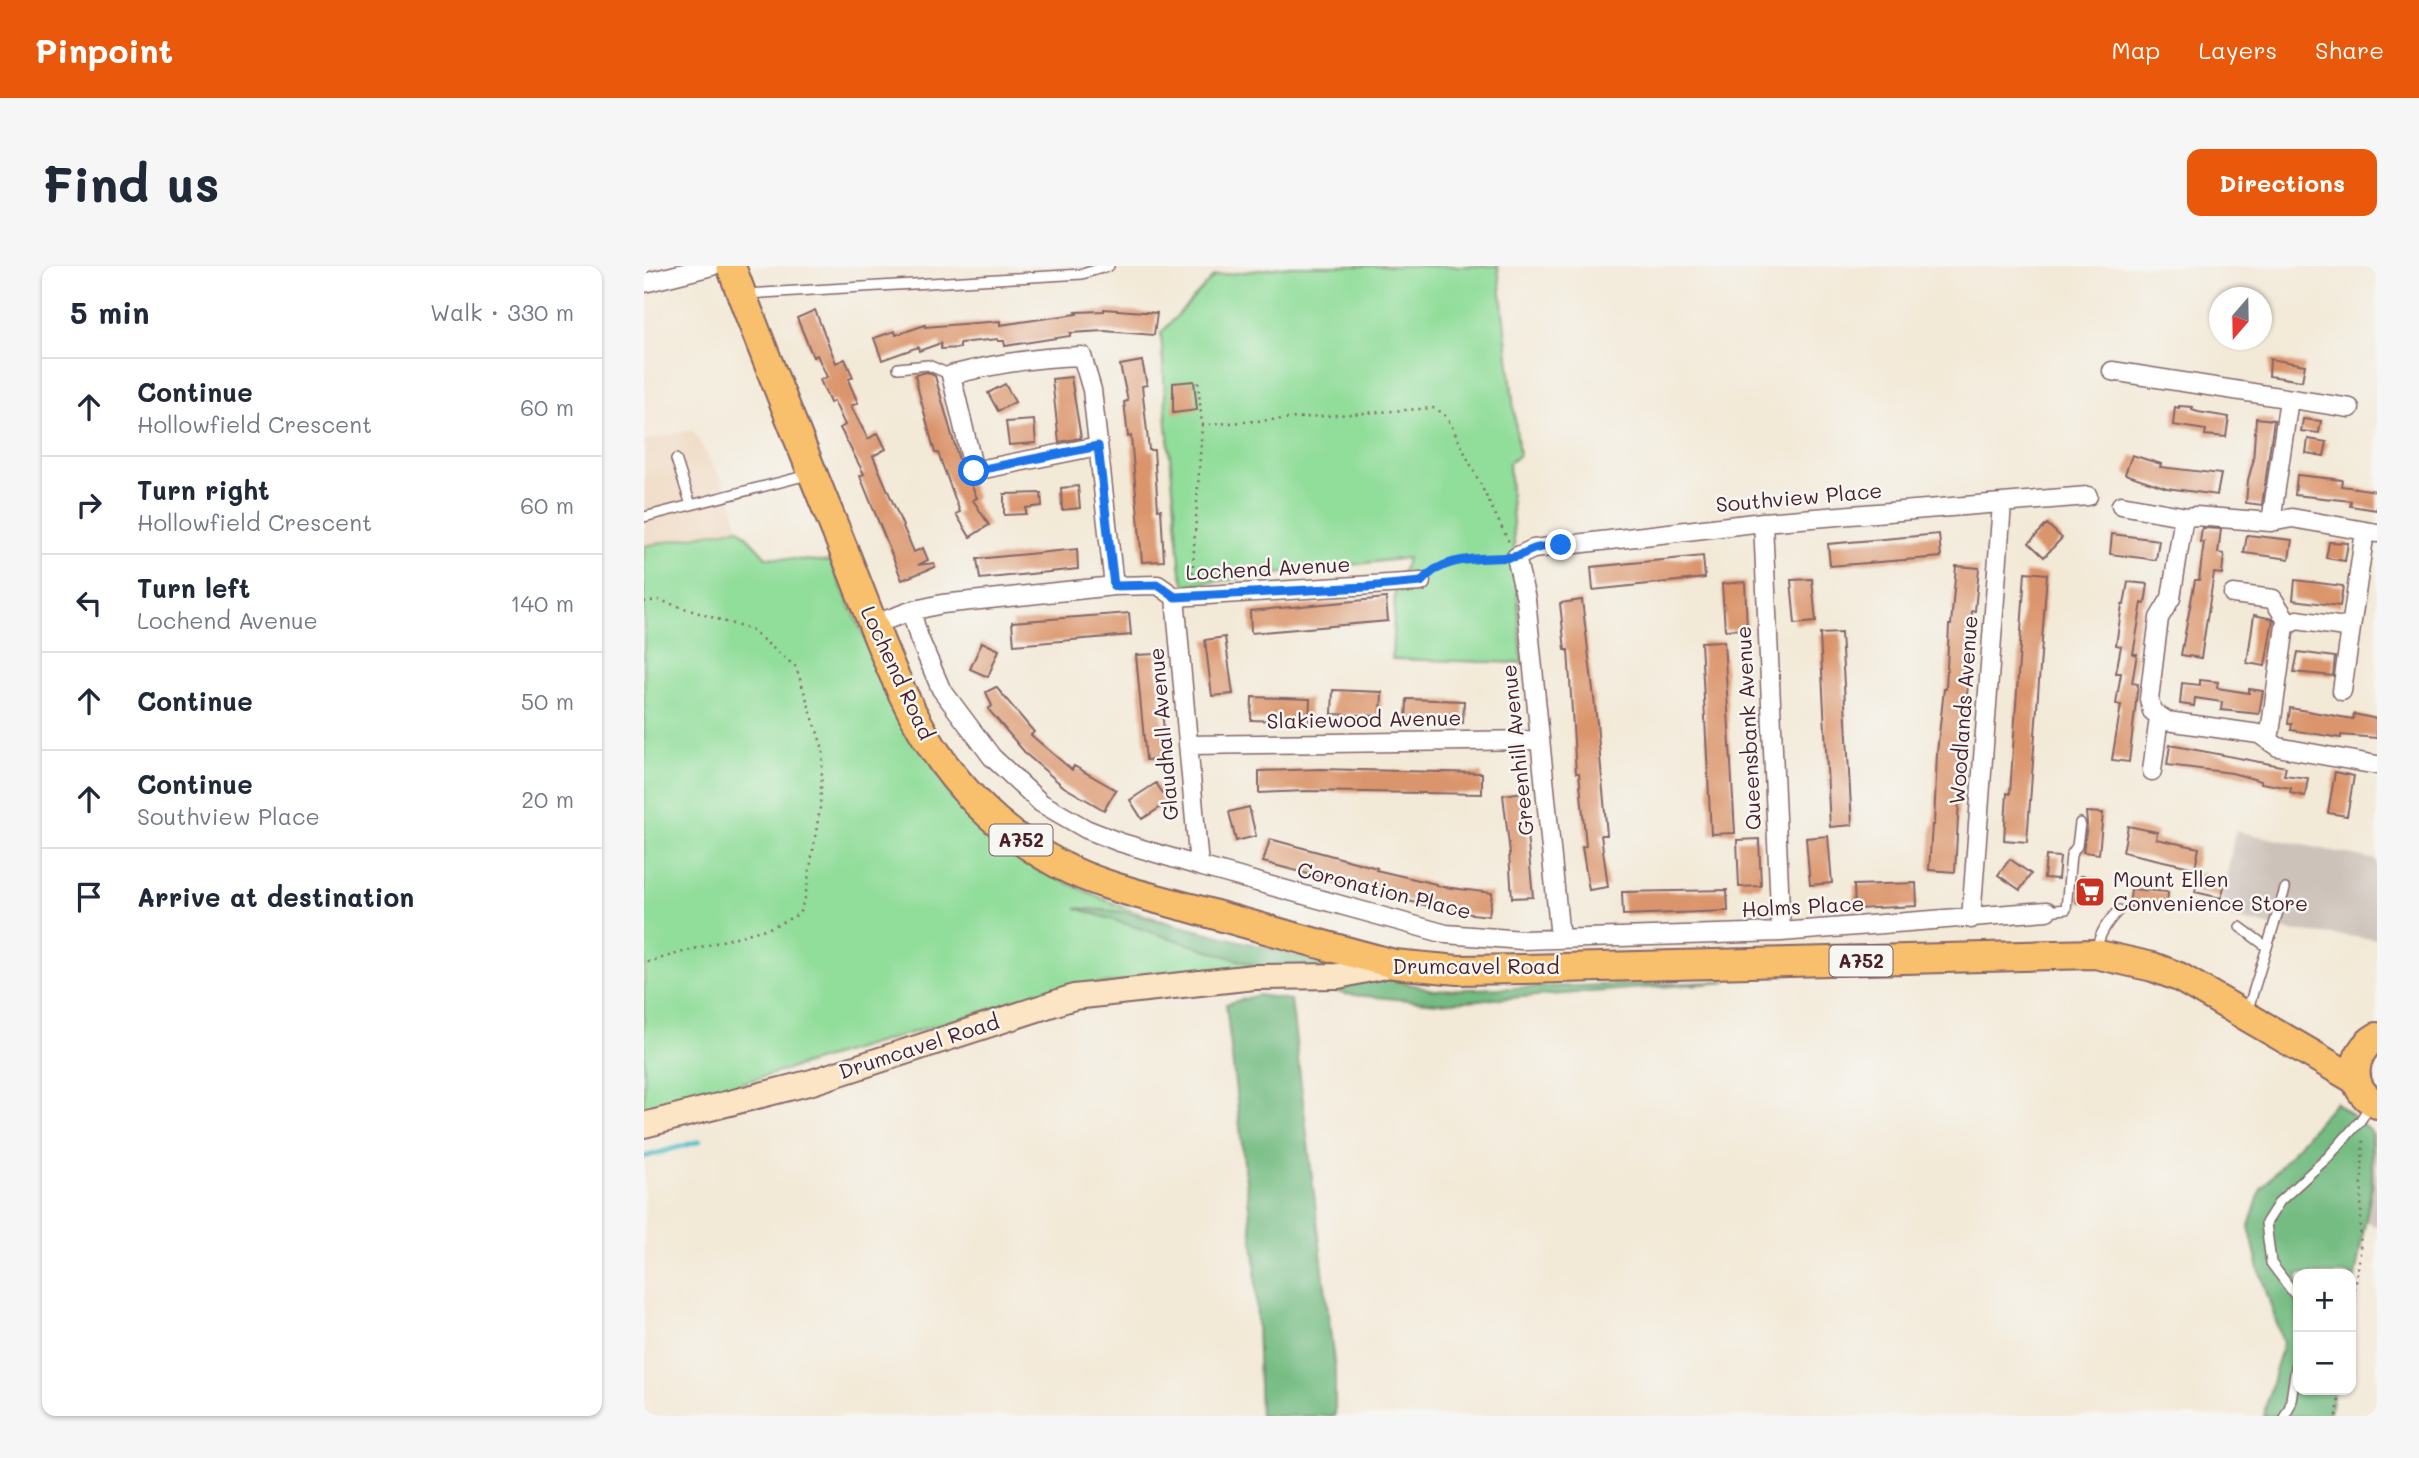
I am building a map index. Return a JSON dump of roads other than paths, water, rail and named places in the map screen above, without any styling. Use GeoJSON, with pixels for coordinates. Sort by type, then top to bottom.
{"type":"FeatureCollection","features":[{"type":"Feature","properties":{"kind":"main road","name":"Lochend Road"},"geometry":{"type":"LineString","coordinates":[[730,266],[872,625],[919,729],[951,775],[988,815],[1026,844],[1062,866],[1112,886],[1394,964]]}},
{"type":"Feature","properties":{"kind":"main road","name":"Drumcavel Road"},"geometry":{"type":"LineString","coordinates":[[1394,964],[1458,970],[1525,970],[2095,954],[2153,967],[2179,977],[2356,1080]]}},
{"type":"Feature","properties":{"kind":"main road"},"geometry":{"type":"LineString","coordinates":[[2305,1052],[2369,1043]]}},
{"type":"Feature","properties":{"kind":"main road"},"geometry":{"type":"LineString","coordinates":[[2356,1080],[2356,1059],[2369,1043]]}},
{"type":"Feature","properties":{"kind":"main road","name":"A752"},"geometry":{"type":"LineString","coordinates":[[2356,1080],[2371,1107]]}},
{"type":"Feature","properties":{"kind":"street"},"geometry":{"type":"LineString","coordinates":[[644,283],[712,266]]}},
{"type":"Feature","properties":{"kind":"street"},"geometry":{"type":"LineString","coordinates":[[1098,446],[974,471],[951,375],[990,365],[1050,357],[1082,356],[1092,390],[1114,586]]}},
{"type":"Feature","properties":{"kind":"street"},"geometry":{"type":"LineString","coordinates":[[2112,370],[2350,408]]}},
{"type":"Feature","properties":{"kind":"street"},"geometry":{"type":"LineString","coordinates":[[2271,522],[2289,398]]}},
{"type":"Feature","properties":{"kind":"street","name":"Southview Place"},"geometry":{"type":"LineString","coordinates":[[1516,557],[1533,549],[1763,522],[2088,496]]}},
{"type":"Feature","properties":{"kind":"street","name":"Woodlands Avenue"},"geometry":{"type":"LineString","coordinates":[[1971,919],[2002,504]]}},
{"type":"Feature","properties":{"kind":"street"},"geometry":{"type":"LineString","coordinates":[[2121,505],[2187,517],[2271,522],[2292,518],[2371,532],[2351,628],[2342,691]]}},
{"type":"Feature","properties":{"kind":"street"},"geometry":{"type":"LineString","coordinates":[[2187,517],[2183,522],[2171,598],[2159,618],[2148,699],[2152,711],[2167,721],[2259,734],[2278,747],[2377,765]]}},
{"type":"Feature","properties":{"kind":"street","name":"Queensbank Avenue"},"geometry":{"type":"LineString","coordinates":[[1763,522],[1781,932]]}},
{"type":"Feature","properties":{"kind":"street","name":"Greenhill Avenue"},"geometry":{"type":"LineString","coordinates":[[1516,557],[1526,599],[1560,938]]}},
{"type":"Feature","properties":{"kind":"street","name":"Lochend Avenue"},"geometry":{"type":"LineString","coordinates":[[872,625],[911,611],[942,604],[1114,586],[1158,585],[1181,596],[1421,582]]}},
{"type":"Feature","properties":{"kind":"street"},"geometry":{"type":"LineString","coordinates":[[2233,594],[2273,599],[2289,624]]}},
{"type":"Feature","properties":{"kind":"street","name":"Glaudhall Avenue"},"geometry":{"type":"LineString","coordinates":[[1181,596],[1188,745],[1199,866]]}},
{"type":"Feature","properties":{"kind":"street","name":"Coronation Place"},"geometry":{"type":"LineString","coordinates":[[911,611],[919,638],[941,689],[992,757],[1041,803],[1086,829],[1199,866],[1446,934],[1522,940],[1560,938]]}},
{"type":"Feature","properties":{"kind":"street"},"geometry":{"type":"LineString","coordinates":[[2269,740],[2285,626],[2297,620],[2351,628]]}},
{"type":"Feature","properties":{"kind":"street"},"geometry":{"type":"LineString","coordinates":[[2152,771],[2159,717]]}},
{"type":"Feature","properties":{"kind":"street","name":"Slakiewood Avenue"},"geometry":{"type":"LineString","coordinates":[[1188,745],[1540,740]]}},
{"type":"Feature","properties":{"kind":"street","name":"Holms Place"},"geometry":{"type":"LineString","coordinates":[[1560,938],[1781,932],[2047,911]]}},
{"type":"Feature","properties":{"kind":"street"},"geometry":{"type":"LineString","coordinates":[[1593,937],[1594,967]]}},
{"type":"Feature","properties":{"kind":"street"},"geometry":{"type":"LineString","coordinates":[[1522,940],[1525,970]]}},
{"type":"Feature","properties":{"kind":"street","name":"Drumcavel Road"},"geometry":{"type":"LineString","coordinates":[[644,1125],[812,1082],[1074,998],[1254,976],[1338,976],[1394,964]]}},
{"type":"Feature","properties":{"kind":"lane"},"geometry":{"type":"LineString","coordinates":[[741,294],[1082,274],[1110,266]]}},
{"type":"Feature","properties":{"kind":"lane"},"geometry":{"type":"LineString","coordinates":[[898,369],[928,365],[951,375]]}},
{"type":"Feature","properties":{"kind":"lane"},"geometry":{"type":"LineString","coordinates":[[676,459],[691,505]]}},
{"type":"Feature","properties":{"kind":"lane"},"geometry":{"type":"LineString","coordinates":[[644,517],[813,474]]}},
{"type":"Feature","properties":{"kind":"lane"},"geometry":{"type":"LineString","coordinates":[[2047,911],[2066,909],[2071,855],[2077,846],[2080,823]]}},
{"type":"Feature","properties":{"kind":"lane"},"geometry":{"type":"LineString","coordinates":[[2246,1017],[2285,889]]}},
{"type":"Feature","properties":{"kind":"lane"},"geometry":{"type":"LineString","coordinates":[[2095,954],[2099,937],[2119,910]]}},
{"type":"Feature","properties":{"kind":"lane"},"geometry":{"type":"LineString","coordinates":[[2240,927],[2267,947]]}},
{"type":"Feature","properties":{"kind":"lane"},"geometry":{"type":"LineString","coordinates":[[2293,1292],[2271,1263],[2266,1223],[2280,1201],[2328,1157],[2371,1107]]}},
{"type":"Feature","properties":{"kind":"lane"},"geometry":{"type":"LineString","coordinates":[[2285,1416],[2290,1406],[2293,1387]]}},
{"type":"Feature","properties":{"kind":"waterway"},"geometry":{"type":"LineString","coordinates":[[644,1157],[700,1141]]}},
{"type":"Feature","properties":{"kind":"place","name":"Mount Ellen Convenience Store"},"geometry":{"type":"Point","coordinates":[2090,892]}}]}
